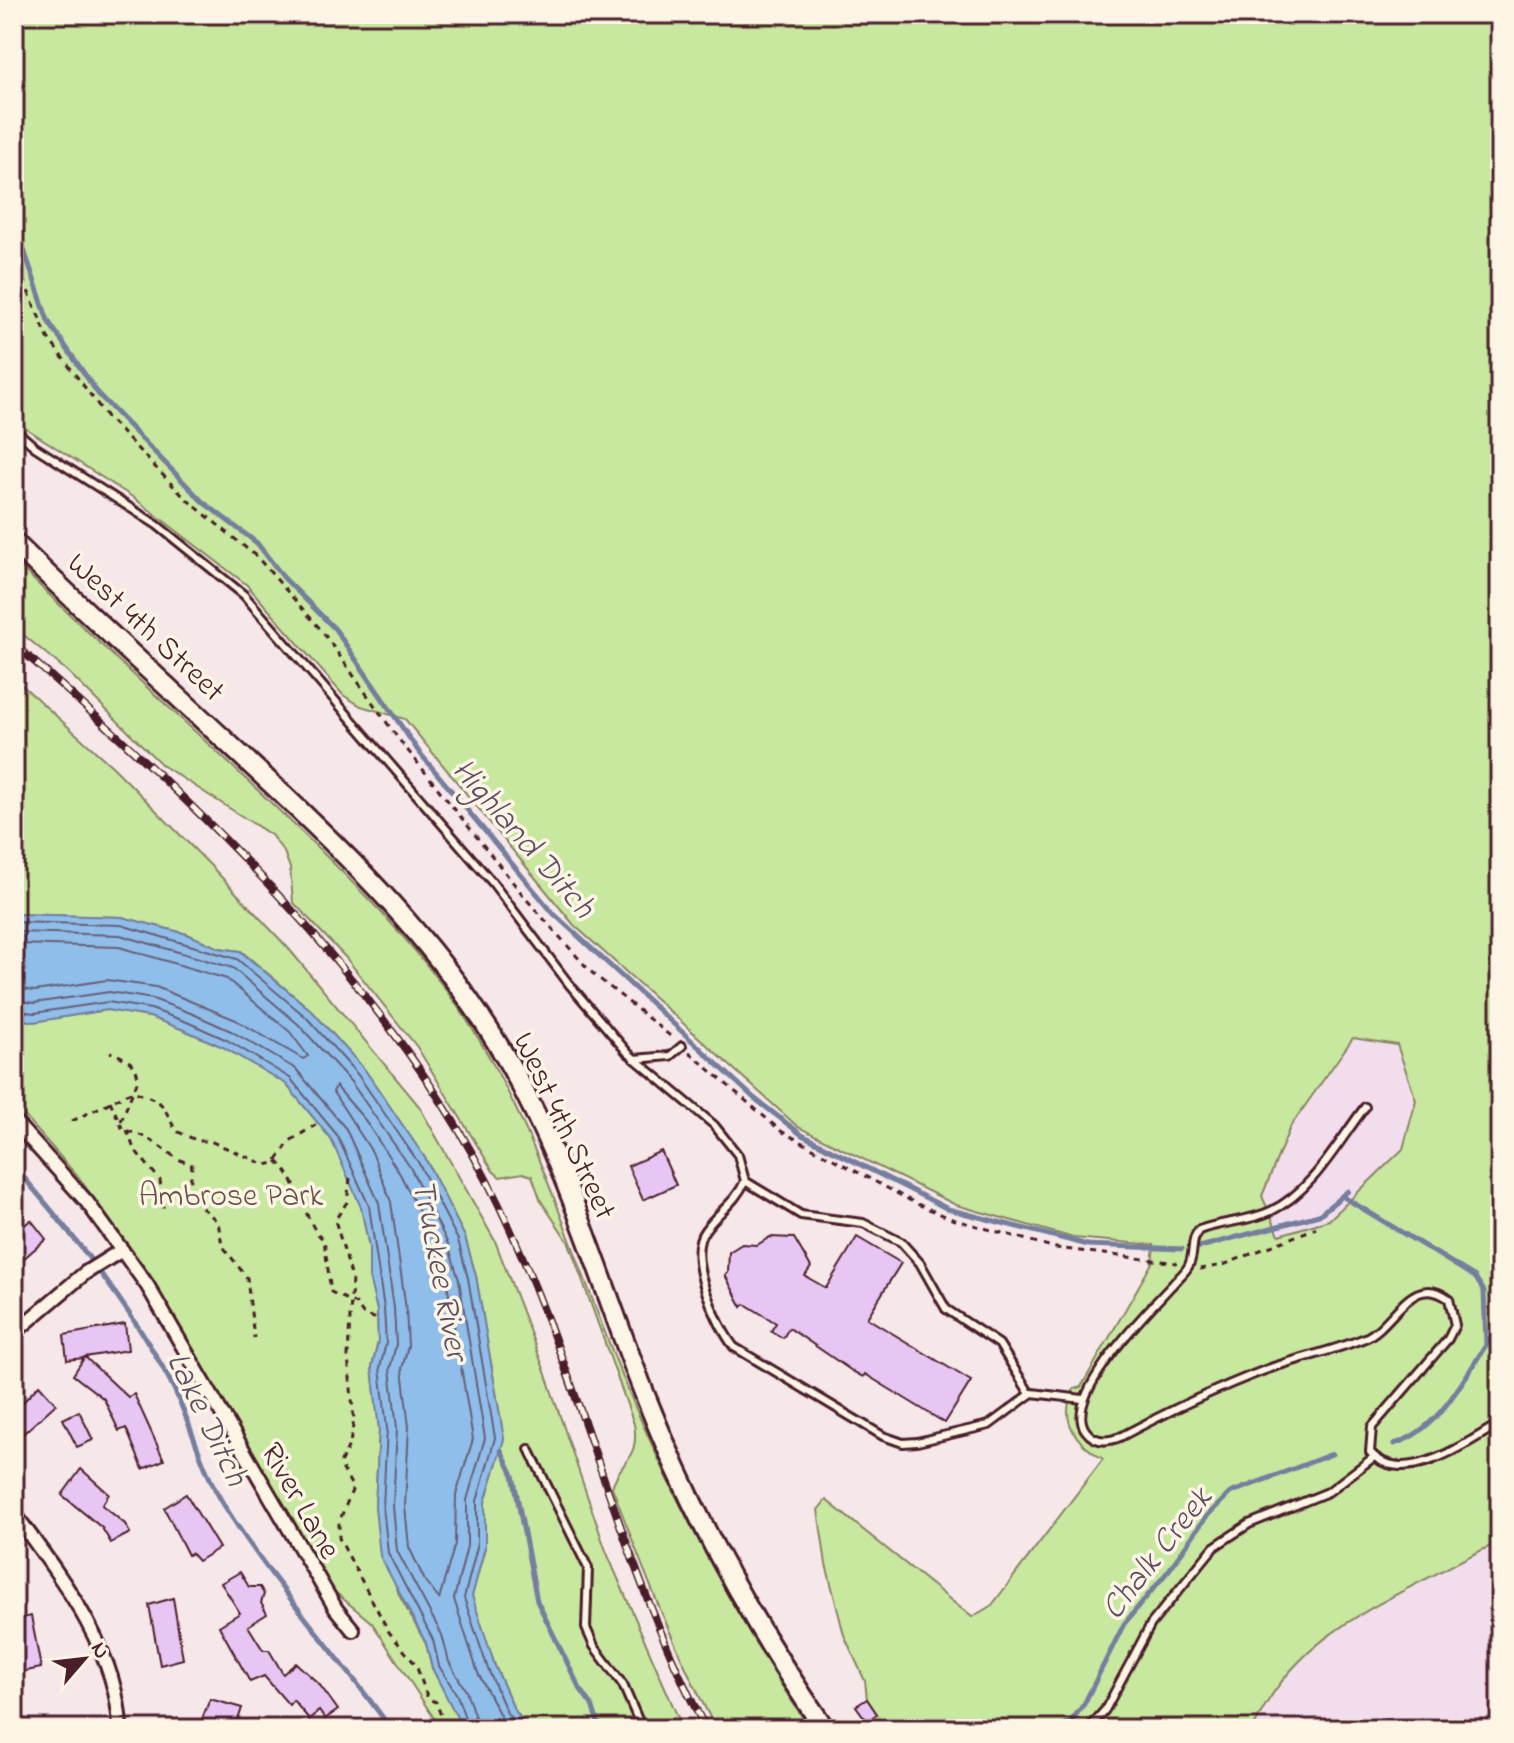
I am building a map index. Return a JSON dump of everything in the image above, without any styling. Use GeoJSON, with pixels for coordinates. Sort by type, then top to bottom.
{"type":"FeatureCollection","features":[{"type":"Feature","properties":{"kind":"main road","name":"West 4th Street"},"geometry":{"type":"LineString","coordinates":[[14,542],[357,863],[452,974],[501,1050],[545,1135],[648,1403],[705,1528],[776,1654],[825,1729]]}},
{"type":"Feature","properties":{"kind":"street","name":"River Lane"},"geometry":{"type":"LineString","coordinates":[[14,1121],[72,1184],[165,1314],[336,1609],[353,1630]]}},
{"type":"Feature","properties":{"kind":"street"},"geometry":{"type":"LineString","coordinates":[[14,1333],[85,1273],[122,1250]]}},
{"type":"Feature","properties":{"kind":"street"},"geometry":{"type":"LineString","coordinates":[[14,1513],[60,1581],[101,1653],[119,1704],[120,1729]]}},
{"type":"Feature","properties":{"kind":"lane"},"geometry":{"type":"LineString","coordinates":[[14,429],[35,447],[157,525],[244,595],[492,882],[569,984],[634,1059],[714,1125],[738,1155],[745,1181],[801,1215],[863,1223],[901,1242],[920,1263],[946,1309],[999,1344],[1030,1394]]}},
{"type":"Feature","properties":{"kind":"lane"},"geometry":{"type":"LineString","coordinates":[[634,1059],[670,1056],[682,1046]]}},
{"type":"Feature","properties":{"kind":"lane"},"geometry":{"type":"LineString","coordinates":[[1365,1107],[1315,1174],[1285,1203],[1252,1217],[1199,1230],[1194,1236],[1189,1267],[1121,1342],[1083,1399],[1080,1418],[1086,1432],[1096,1439],[1109,1441],[1266,1369],[1364,1339],[1376,1333],[1413,1294],[1440,1292],[1449,1299],[1455,1325],[1448,1339],[1372,1427],[1369,1439],[1374,1457],[1388,1467],[1402,1468],[1455,1448],[1500,1423]]}},
{"type":"Feature","properties":{"kind":"lane"},"geometry":{"type":"LineString","coordinates":[[745,1181],[735,1199],[703,1232],[696,1249],[720,1326],[734,1347],[883,1436],[903,1443],[989,1425],[1030,1394],[1040,1392],[1083,1399]]}},
{"type":"Feature","properties":{"kind":"lane"},"geometry":{"type":"LineString","coordinates":[[529,1449],[588,1568],[586,1628],[594,1646],[618,1676],[642,1729]]}},
{"type":"Feature","properties":{"kind":"lane"},"geometry":{"type":"LineString","coordinates":[[1088,1729],[1105,1710],[1151,1624],[1214,1547],[1249,1524],[1328,1492],[1374,1457]]}},
{"type":"Feature","properties":{"kind":"path"},"geometry":{"type":"LineString","coordinates":[[14,258],[48,338],[107,417],[185,498],[248,547],[322,631],[397,737],[527,900],[590,971],[781,1131],[915,1203],[952,1219],[1056,1248],[1169,1260],[1206,1270],[1316,1228]]}},
{"type":"Feature","properties":{"kind":"path"},"geometry":{"type":"LineString","coordinates":[[110,1052],[127,1057],[138,1072],[120,1123]]}},
{"type":"Feature","properties":{"kind":"path"},"geometry":{"type":"LineString","coordinates":[[72,1121],[133,1091],[164,1104],[176,1131],[250,1156],[258,1164],[277,1161],[290,1141],[317,1124]]}},
{"type":"Feature","properties":{"kind":"path"},"geometry":{"type":"LineString","coordinates":[[110,1101],[134,1149],[160,1180],[163,1208]]}},
{"type":"Feature","properties":{"kind":"path"},"geometry":{"type":"LineString","coordinates":[[127,1130],[158,1141],[169,1155],[192,1165],[190,1188],[200,1206],[218,1222],[222,1245],[247,1278],[254,1338]]}},
{"type":"Feature","properties":{"kind":"path"},"geometry":{"type":"LineString","coordinates":[[277,1161],[297,1184],[317,1234],[324,1240],[331,1292],[356,1304],[363,1314],[377,1319]]}},
{"type":"Feature","properties":{"kind":"path"},"geometry":{"type":"LineString","coordinates":[[350,1178],[347,1202],[335,1220],[352,1278],[348,1357],[354,1420],[350,1443],[340,1464],[353,1488],[339,1522],[339,1538],[389,1632],[416,1665],[428,1699],[436,1702],[446,1729]]}},
{"type":"Feature","properties":{"kind":"shaded area"},"geometry":{"type":"Polygon","coordinates":[[[1353,1038],[1397,1045],[1416,1100],[1403,1149],[1329,1220],[1279,1235],[1262,1196],[1290,1127],[1353,1038]]]}},
{"type":"Feature","properties":{"kind":"shaded area"},"geometry":{"type":"Polygon","coordinates":[[[1500,1542],[1500,1729],[1253,1729],[1281,1681],[1304,1653],[1326,1635],[1362,1612],[1500,1542]]]}},
{"type":"Feature","properties":{"kind":"green space"},"geometry":{"type":"Polygon","coordinates":[[[14,14],[1500,14],[1500,1542],[1370,1609],[1324,1640],[1284,1678],[1253,1729],[872,1729],[867,1721],[877,1714],[867,1699],[865,1681],[844,1635],[826,1564],[818,1510],[826,1500],[972,1617],[992,1605],[1103,1459],[1085,1446],[1072,1430],[1068,1411],[1070,1400],[1074,1389],[1081,1387],[1152,1263],[1154,1245],[1074,1238],[956,1205],[798,1127],[574,925],[405,719],[361,706],[343,695],[247,585],[134,498],[24,427],[14,415],[14,14]],[[1353,1038],[1290,1127],[1262,1196],[1279,1235],[1329,1220],[1403,1149],[1416,1100],[1397,1045],[1353,1038]]]}},
{"type":"Feature","properties":{"kind":"green space"},"geometry":{"type":"Polygon","coordinates":[[[14,560],[340,870],[415,951],[460,1010],[522,1121],[621,1373],[683,1511],[756,1644],[810,1729],[716,1729],[701,1700],[660,1610],[612,1487],[632,1452],[634,1424],[569,1243],[541,1201],[532,1176],[523,1173],[500,1177],[493,1171],[417,1047],[346,958],[293,902],[290,868],[284,852],[271,835],[162,765],[67,671],[14,627],[14,560]]]}},
{"type":"Feature","properties":{"kind":"green space"},"geometry":{"type":"Polygon","coordinates":[[[14,678],[114,768],[210,865],[289,949],[419,1106],[495,1241],[544,1369],[606,1551],[683,1729],[529,1729],[514,1709],[495,1666],[472,1596],[485,1547],[485,1502],[504,1439],[476,1276],[465,1237],[425,1158],[365,1070],[312,1011],[241,951],[219,948],[187,934],[122,917],[14,914],[14,678]]]}},
{"type":"Feature","properties":{"kind":"green space","name":"Ambrose Park"},"geometry":{"type":"Polygon","coordinates":[[[107,1010],[150,1017],[184,1030],[223,1047],[286,1084],[331,1139],[345,1167],[361,1207],[369,1247],[369,1277],[377,1310],[378,1342],[372,1367],[379,1429],[375,1507],[399,1595],[426,1644],[432,1668],[463,1729],[441,1729],[372,1623],[335,1592],[149,1273],[78,1177],[14,1104],[14,1017],[33,1022],[107,1010]]]}},
{"type":"Feature","properties":{"kind":"water","name":"Truckee River"},"geometry":{"type":"Polygon","coordinates":[[[14,914],[122,917],[187,934],[219,948],[240,951],[312,1011],[365,1070],[425,1158],[465,1237],[476,1276],[504,1439],[485,1502],[485,1547],[472,1596],[495,1666],[514,1709],[529,1729],[463,1729],[432,1668],[426,1643],[380,1556],[375,1507],[379,1429],[372,1367],[378,1342],[377,1310],[369,1277],[369,1247],[361,1207],[331,1139],[286,1084],[223,1047],[184,1030],[150,1017],[107,1010],[33,1022],[14,1017],[14,914]]]}},
{"type":"Feature","properties":{"kind":"building"},"geometry":{"type":"Polygon","coordinates":[[[661,1151],[676,1185],[643,1200],[628,1166],[661,1151]]]}},
{"type":"Feature","properties":{"kind":"building"},"geometry":{"type":"Polygon","coordinates":[[[14,1215],[23,1226],[31,1220],[46,1239],[14,1267],[14,1215]]]}},
{"type":"Feature","properties":{"kind":"building"},"geometry":{"type":"Polygon","coordinates":[[[770,1237],[794,1238],[811,1267],[805,1276],[826,1288],[857,1237],[901,1263],[867,1318],[971,1381],[945,1423],[865,1374],[863,1377],[852,1371],[789,1328],[783,1338],[771,1331],[776,1323],[745,1304],[742,1307],[725,1275],[728,1273],[729,1252],[742,1244],[757,1245],[770,1237]]]}},
{"type":"Feature","properties":{"kind":"building"},"geometry":{"type":"Polygon","coordinates":[[[125,1324],[128,1350],[85,1357],[128,1397],[134,1394],[164,1460],[143,1469],[126,1428],[119,1431],[104,1399],[73,1375],[84,1358],[67,1360],[64,1335],[125,1324]]]}},
{"type":"Feature","properties":{"kind":"building"},"geometry":{"type":"Polygon","coordinates":[[[39,1385],[56,1404],[14,1442],[14,1412],[39,1385]]]}},
{"type":"Feature","properties":{"kind":"building"},"geometry":{"type":"Polygon","coordinates":[[[79,1411],[93,1440],[77,1447],[63,1419],[79,1411]]]}},
{"type":"Feature","properties":{"kind":"building"},"geometry":{"type":"Polygon","coordinates":[[[81,1469],[109,1494],[102,1505],[125,1524],[130,1533],[111,1543],[102,1528],[62,1495],[81,1469]]]}},
{"type":"Feature","properties":{"kind":"building"},"geometry":{"type":"Polygon","coordinates":[[[186,1494],[219,1548],[198,1561],[191,1553],[188,1555],[164,1508],[186,1494]]]}},
{"type":"Feature","properties":{"kind":"building"},"geometry":{"type":"Polygon","coordinates":[[[240,1572],[249,1587],[260,1587],[264,1594],[261,1603],[267,1614],[248,1626],[263,1650],[269,1650],[283,1674],[296,1663],[319,1684],[338,1710],[325,1719],[319,1711],[309,1719],[293,1700],[289,1705],[264,1676],[250,1682],[219,1626],[240,1613],[221,1583],[240,1572]]]}},
{"type":"Feature","properties":{"kind":"building"},"geometry":{"type":"Polygon","coordinates":[[[173,1598],[183,1659],[160,1665],[149,1605],[173,1598]]]}},
{"type":"Feature","properties":{"kind":"building"},"geometry":{"type":"Polygon","coordinates":[[[31,1616],[41,1668],[17,1673],[14,1620],[31,1616]]]}},
{"type":"Feature","properties":{"kind":"building"},"geometry":{"type":"Polygon","coordinates":[[[210,1699],[242,1708],[235,1729],[198,1729],[210,1699]]]}},
{"type":"Feature","properties":{"kind":"building"},"geometry":{"type":"Polygon","coordinates":[[[867,1699],[877,1714],[867,1721],[856,1706],[867,1699]]]}},
{"type":"Feature","properties":{"kind":"waterway","name":"Highland Ditch"},"geometry":{"type":"LineString","coordinates":[[14,220],[48,321],[99,395],[203,502],[257,543],[284,578],[335,629],[419,752],[553,913],[754,1098],[802,1135],[948,1209],[1088,1245],[1182,1249]]}},
{"type":"Feature","properties":{"kind":"waterway","name":"Lake Ditch"},"geometry":{"type":"LineString","coordinates":[[14,1166],[97,1268],[152,1349],[176,1393],[215,1490],[243,1534],[391,1729]]}},
{"type":"Feature","properties":{"kind":"waterway","name":"Highland Ditch"},"geometry":{"type":"LineString","coordinates":[[1200,1247],[1319,1215],[1348,1191]]}},
{"type":"Feature","properties":{"kind":"waterway"},"geometry":{"type":"LineString","coordinates":[[1342,1196],[1475,1277],[1484,1291],[1486,1344]]}},
{"type":"Feature","properties":{"kind":"waterway","name":"Chalk Creek"},"geometry":{"type":"LineString","coordinates":[[1394,1444],[1428,1425],[1442,1410],[1500,1325]]}},
{"type":"Feature","properties":{"kind":"waterway"},"geometry":{"type":"LineString","coordinates":[[501,1450],[513,1475],[537,1601],[579,1687],[592,1705],[600,1729]]}},
{"type":"Feature","properties":{"kind":"waterway","name":"Chalk Creek"},"geometry":{"type":"LineString","coordinates":[[1057,1729],[1072,1720],[1084,1704],[1124,1624],[1169,1570],[1206,1517],[1230,1493],[1332,1454]]}},
{"type":"Feature","properties":{"kind":"railway"},"geometry":{"type":"LineString","coordinates":[[14,644],[149,766],[284,901],[405,1048],[456,1125],[498,1203],[527,1268],[648,1600],[706,1729]]}}]}
